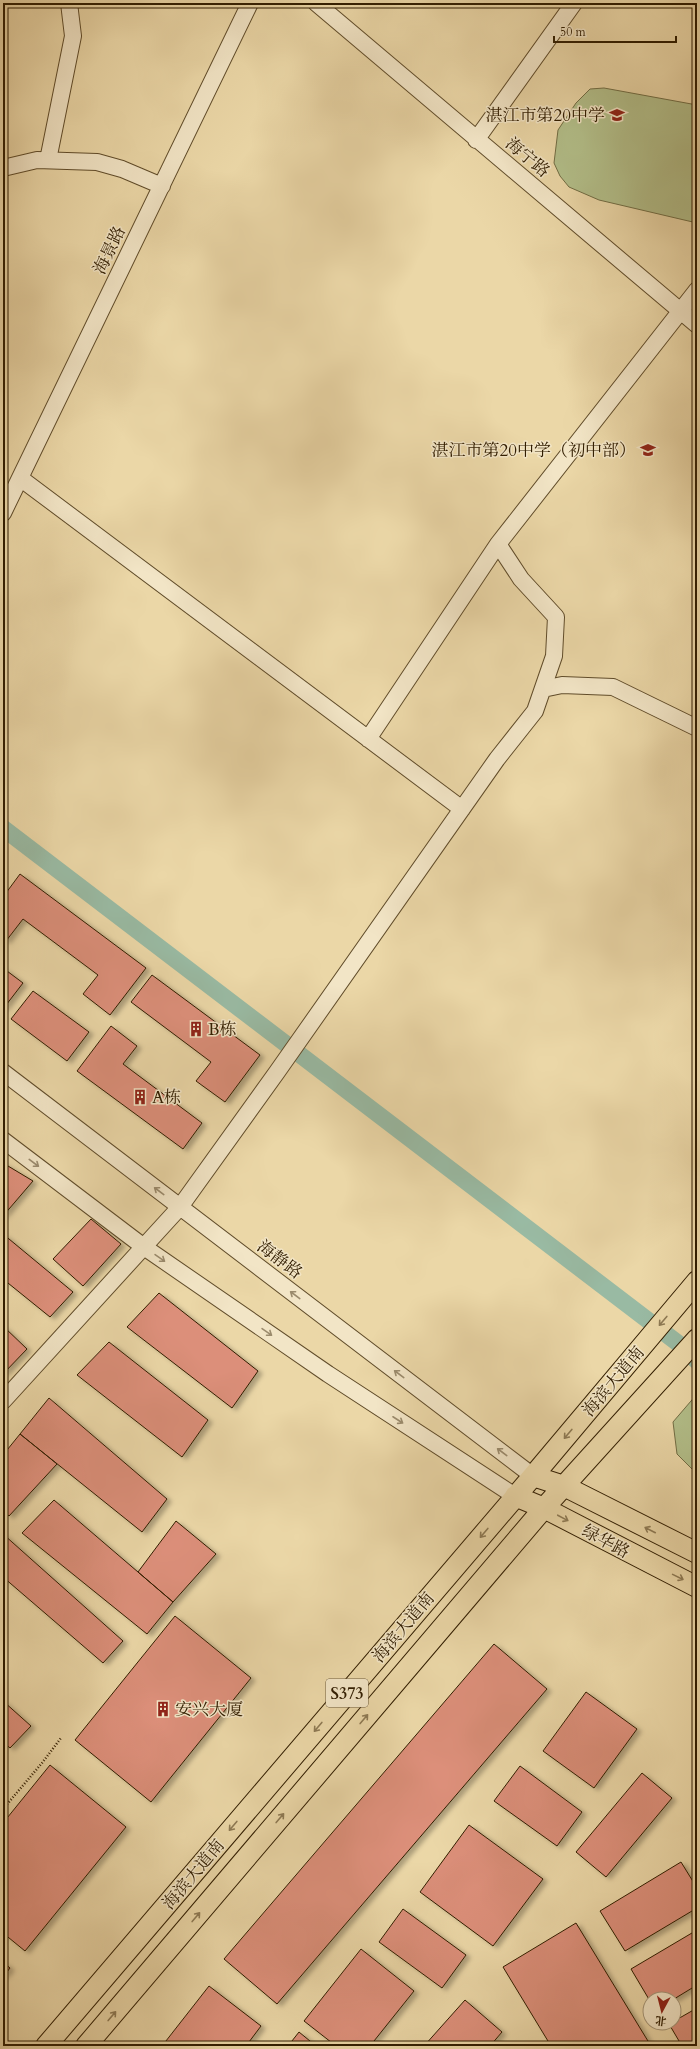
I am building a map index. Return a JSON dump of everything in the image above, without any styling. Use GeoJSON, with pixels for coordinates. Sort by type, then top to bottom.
{"type":"FeatureCollection","features":[{"type":"Feature","properties":{"kind":"main road","name":"海滨大道南"},"geometry":{"type":"LineString","coordinates":[[46,2046],[533,1476],[697,1281]]}},
{"type":"Feature","properties":{"kind":"main road","name":"海滨大道南"},"geometry":{"type":"LineString","coordinates":[[86,2046],[544,1508],[697,1339]]}},
{"type":"Feature","properties":{"kind":"main road","name":"绿华路"},"geometry":{"type":"LineString","coordinates":[[533,1476],[564,1486],[697,1554]]}},
{"type":"Feature","properties":{"kind":"main road","name":"绿华路"},"geometry":{"type":"LineString","coordinates":[[515,1496],[544,1508],[697,1586]]}},
{"type":"Feature","properties":{"kind":"street"},"geometry":{"type":"LineString","coordinates":[[48,160],[73,36],[69,3]]}},
{"type":"Feature","properties":{"kind":"street","name":"海景路"},"geometry":{"type":"LineString","coordinates":[[3,513],[250,3]]}},
{"type":"Feature","properties":{"kind":"street","name":"海宁路"},"geometry":{"type":"LineString","coordinates":[[316,3],[697,325]]}},
{"type":"Feature","properties":{"kind":"street"},"geometry":{"type":"LineString","coordinates":[[477,140],[574,3]]}},
{"type":"Feature","properties":{"kind":"street"},"geometry":{"type":"LineString","coordinates":[[3,168],[37,160],[97,162],[122,169],[162,186]]}},
{"type":"Feature","properties":{"kind":"street"},"geometry":{"type":"LineString","coordinates":[[368,739],[498,544],[697,290]]}},
{"type":"Feature","properties":{"kind":"street"},"geometry":{"type":"LineString","coordinates":[[20,478],[462,809]]}},
{"type":"Feature","properties":{"kind":"street"},"geometry":{"type":"LineString","coordinates":[[3,1401],[180,1207],[318,1015],[497,759],[535,711],[554,656],[556,618],[521,579],[498,544]]}},
{"type":"Feature","properties":{"kind":"street"},"geometry":{"type":"LineString","coordinates":[[543,689],[562,685],[613,687],[697,728]]}},
{"type":"Feature","properties":{"kind":"street","name":"海静路"},"geometry":{"type":"LineString","coordinates":[[3,1072],[533,1476]]}},
{"type":"Feature","properties":{"kind":"street"},"geometry":{"type":"LineString","coordinates":[[3,1140],[144,1247],[328,1374],[515,1496]]}},
{"type":"Feature","properties":{"kind":"path"},"geometry":{"type":"LineString","coordinates":[[3,1809],[42,1763],[60,1738]]}},
{"type":"Feature","properties":{"kind":"green space"},"geometry":{"type":"Polygon","coordinates":[[[604,88],[697,105],[697,223],[599,200],[569,187],[560,176],[554,163],[558,130],[576,103],[590,89],[604,88]]]}},
{"type":"Feature","properties":{"kind":"green space"},"geometry":{"type":"Polygon","coordinates":[[[697,1394],[697,1474],[677,1454],[673,1422],[697,1394]]]}},
{"type":"Feature","properties":{"kind":"building"},"geometry":{"type":"Polygon","coordinates":[[[20,874],[146,968],[110,1015],[83,994],[98,975],[23,919],[6,941],[3,939],[3,897],[20,874]]]}},
{"type":"Feature","properties":{"kind":"building"},"geometry":{"type":"Polygon","coordinates":[[[3,968],[23,983],[3,1009],[3,968]]]}},
{"type":"Feature","properties":{"kind":"building","name":"B栋"},"geometry":{"type":"Polygon","coordinates":[[[152,975],[260,1055],[225,1102],[196,1081],[211,1062],[131,1002],[152,975]]]}},
{"type":"Feature","properties":{"kind":"building"},"geometry":{"type":"Polygon","coordinates":[[[33,991],[89,1032],[67,1061],[11,1019],[33,991]]]}},
{"type":"Feature","properties":{"kind":"building","name":"A栋"},"geometry":{"type":"Polygon","coordinates":[[[111,1026],[137,1046],[123,1064],[202,1123],[183,1149],[77,1071],[111,1026]]]}},
{"type":"Feature","properties":{"kind":"building"},"geometry":{"type":"Polygon","coordinates":[[[3,1163],[33,1181],[3,1216],[3,1163]]]}},
{"type":"Feature","properties":{"kind":"building"},"geometry":{"type":"Polygon","coordinates":[[[91,1219],[121,1244],[83,1286],[53,1259],[91,1219]]]}},
{"type":"Feature","properties":{"kind":"building"},"geometry":{"type":"Polygon","coordinates":[[[3,1234],[73,1292],[50,1317],[3,1279],[3,1234]]]}},
{"type":"Feature","properties":{"kind":"building"},"geometry":{"type":"Polygon","coordinates":[[[159,1293],[258,1371],[232,1408],[127,1327],[159,1293]]]}},
{"type":"Feature","properties":{"kind":"building"},"geometry":{"type":"Polygon","coordinates":[[[3,1326],[27,1349],[3,1374],[3,1326]]]}},
{"type":"Feature","properties":{"kind":"building"},"geometry":{"type":"Polygon","coordinates":[[[109,1342],[208,1420],[182,1457],[77,1375],[109,1342]]]}},
{"type":"Feature","properties":{"kind":"building"},"geometry":{"type":"Polygon","coordinates":[[[49,1398],[167,1499],[142,1532],[20,1434],[49,1398]]]}},
{"type":"Feature","properties":{"kind":"building"},"geometry":{"type":"Polygon","coordinates":[[[20,1434],[57,1464],[9,1516],[3,1511],[3,1455],[20,1434]]]}},
{"type":"Feature","properties":{"kind":"building"},"geometry":{"type":"Polygon","coordinates":[[[54,1500],[173,1602],[147,1634],[22,1533],[54,1500]]]}},
{"type":"Feature","properties":{"kind":"building"},"geometry":{"type":"Polygon","coordinates":[[[176,1521],[216,1554],[173,1602],[138,1572],[176,1521]]]}},
{"type":"Feature","properties":{"kind":"building"},"geometry":{"type":"Polygon","coordinates":[[[3,1534],[123,1641],[103,1663],[3,1577],[3,1534]]]}},
{"type":"Feature","properties":{"kind":"building","name":"安兴大厦"},"geometry":{"type":"Polygon","coordinates":[[[175,1616],[251,1678],[151,1802],[75,1740],[175,1616]]]}},
{"type":"Feature","properties":{"kind":"building"},"geometry":{"type":"Polygon","coordinates":[[[494,1644],[547,1689],[277,2004],[224,1959],[494,1644]]]}},
{"type":"Feature","properties":{"kind":"building"},"geometry":{"type":"Polygon","coordinates":[[[586,1692],[637,1729],[594,1788],[543,1751],[586,1692]]]}},
{"type":"Feature","properties":{"kind":"building"},"geometry":{"type":"Polygon","coordinates":[[[3,1701],[31,1726],[10,1748],[3,1742],[3,1701]]]}},
{"type":"Feature","properties":{"kind":"building"},"geometry":{"type":"Polygon","coordinates":[[[50,1765],[126,1827],[25,1951],[3,1933],[3,1823],[50,1765]]]}},
{"type":"Feature","properties":{"kind":"building"},"geometry":{"type":"Polygon","coordinates":[[[520,1766],[582,1812],[557,1846],[494,1801],[520,1766]]]}},
{"type":"Feature","properties":{"kind":"building"},"geometry":{"type":"Polygon","coordinates":[[[642,1773],[672,1798],[606,1877],[576,1852],[642,1773]]]}},
{"type":"Feature","properties":{"kind":"building"},"geometry":{"type":"Polygon","coordinates":[[[469,1825],[543,1879],[493,1946],[420,1892],[469,1825]]]}},
{"type":"Feature","properties":{"kind":"building"},"geometry":{"type":"Polygon","coordinates":[[[681,1862],[697,1888],[697,1908],[625,1951],[600,1911],[681,1862]]]}},
{"type":"Feature","properties":{"kind":"building"},"geometry":{"type":"Polygon","coordinates":[[[403,1909],[466,1955],[442,1988],[379,1942],[403,1909]]]}},
{"type":"Feature","properties":{"kind":"building"},"geometry":{"type":"Polygon","coordinates":[[[576,1923],[651,2046],[551,2046],[503,1967],[576,1923]]]}},
{"type":"Feature","properties":{"kind":"building"},"geometry":{"type":"Polygon","coordinates":[[[697,1930],[697,1985],[682,1994],[682,1991],[644,1991],[631,1969],[697,1930]]]}},
{"type":"Feature","properties":{"kind":"building"},"geometry":{"type":"Polygon","coordinates":[[[361,1949],[414,1991],[370,2046],[336,2046],[304,2021],[361,1949]]]}},
{"type":"Feature","properties":{"kind":"building"},"geometry":{"type":"Polygon","coordinates":[[[3,1962],[10,1968],[3,1977],[3,1962]]]}},
{"type":"Feature","properties":{"kind":"building"},"geometry":{"type":"Polygon","coordinates":[[[209,1986],[261,2026],[246,2046],[162,2046],[209,1986]]]}},
{"type":"Feature","properties":{"kind":"building"},"geometry":{"type":"Polygon","coordinates":[[[465,2000],[502,2032],[490,2046],[424,2046],[465,2000]]]}},
{"type":"Feature","properties":{"kind":"building"},"geometry":{"type":"Polygon","coordinates":[[[697,2008],[697,2046],[682,2046],[673,2031],[682,2031],[682,2017],[697,2008]]]}},
{"type":"Feature","properties":{"kind":"building"},"geometry":{"type":"Polygon","coordinates":[[[299,2032],[316,2046],[288,2046],[299,2032]]]}},
{"type":"Feature","properties":{"kind":"waterway"},"geometry":{"type":"LineString","coordinates":[[3,828],[679,1344],[697,1361]]}},
{"type":"Feature","properties":{"kind":"place","name":"湛江市第20中学"},"geometry":{"type":"Point","coordinates":[617,115]}},
{"type":"Feature","properties":{"kind":"place","name":"湛江市第20中学（初中部）"},"geometry":{"type":"Point","coordinates":[648,450]}},
{"type":"Feature","properties":{"kind":"place","name":"B栋"},"geometry":{"type":"Point","coordinates":[196,1029]}},
{"type":"Feature","properties":{"kind":"place","name":"A栋"},"geometry":{"type":"Point","coordinates":[140,1097]}},
{"type":"Feature","properties":{"kind":"place","name":"安兴大厦"},"geometry":{"type":"Point","coordinates":[163,1709]}}]}
